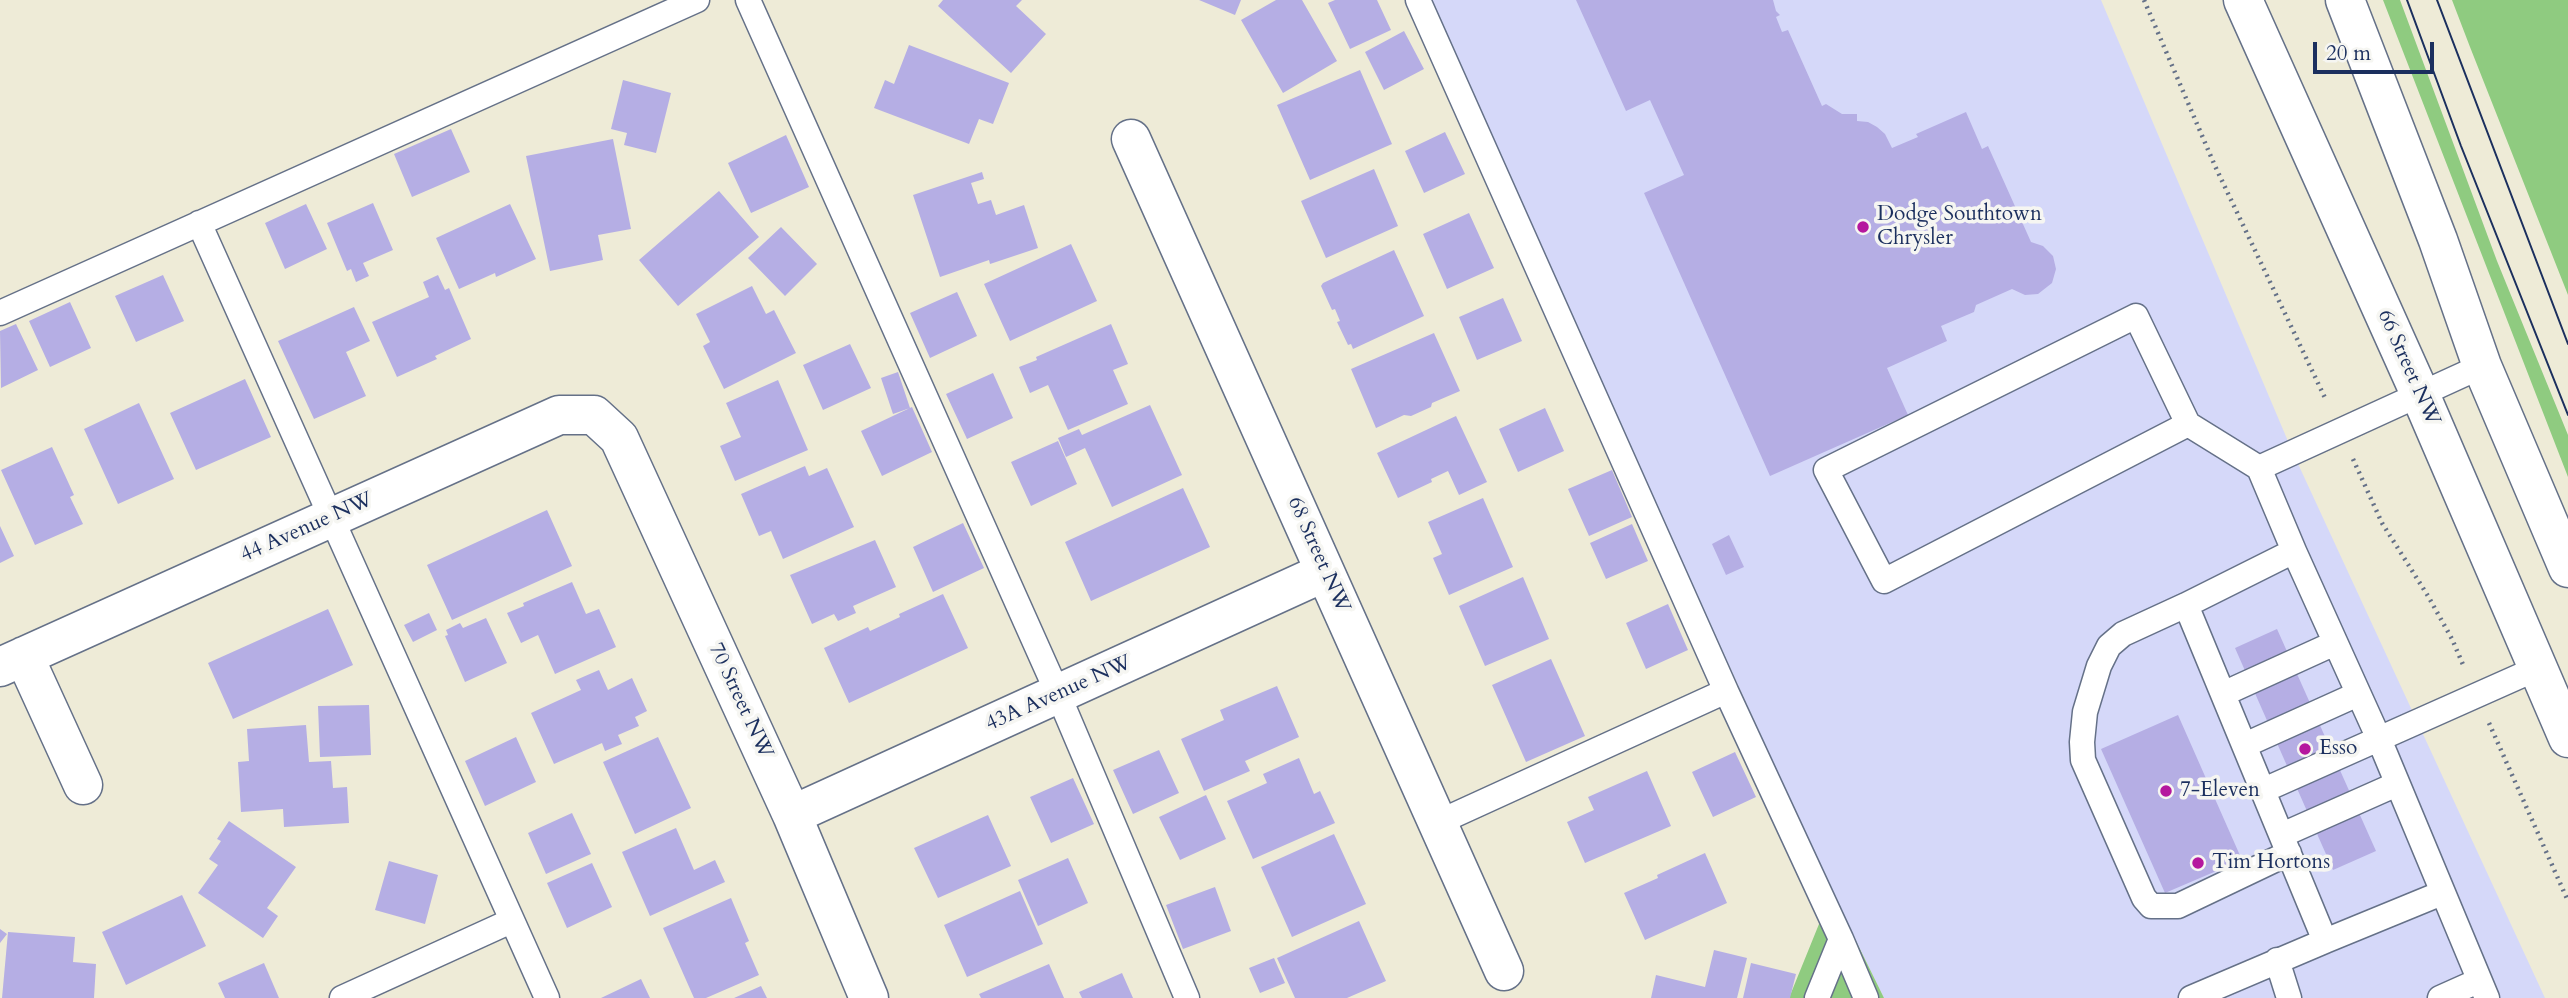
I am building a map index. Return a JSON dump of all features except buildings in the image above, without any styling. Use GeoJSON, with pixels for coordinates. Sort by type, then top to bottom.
{"type":"FeatureCollection","features":[{"type":"Feature","properties":{"kind":"street","name":"66 Street NW"},"geometry":{"type":"LineString","coordinates":[[2243,0],[2420,394],[2568,738]]}},
{"type":"Feature","properties":{"kind":"street"},"geometry":{"type":"LineString","coordinates":[[2345,0],[2438,240],[2482,366],[2568,568]]}},
{"type":"Feature","properties":{"kind":"street","name":"68 Street NW"},"geometry":{"type":"LineString","coordinates":[[1131,139],[1504,971]]}},
{"type":"Feature","properties":{"kind":"street","name":"44 Avenue NW"},"geometry":{"type":"LineString","coordinates":[[83,785],[12,661],[559,415],[594,415]]}},
{"type":"Feature","properties":{"kind":"street","name":"70 Street NW"},"geometry":{"type":"LineString","coordinates":[[594,415],[619,438],[792,815],[869,998]]}},
{"type":"Feature","properties":{"kind":"street","name":"43A Avenue NW"},"geometry":{"type":"LineString","coordinates":[[792,815],[1325,572]]}},
{"type":"Feature","properties":{"kind":"lane"},"geometry":{"type":"LineString","coordinates":[[0,313],[697,0]]}},
{"type":"Feature","properties":{"kind":"lane"},"geometry":{"type":"LineString","coordinates":[[748,0],[1058,694],[1188,998]]}},
{"type":"Feature","properties":{"kind":"lane"},"geometry":{"type":"LineString","coordinates":[[1418,0],[1866,998]]}},
{"type":"Feature","properties":{"kind":"lane"},"geometry":{"type":"LineString","coordinates":[[200,223],[547,998]]}},
{"type":"Feature","properties":{"kind":"lane"},"geometry":{"type":"LineString","coordinates":[[2188,424],[1884,581],[1826,470],[2136,316],[2188,424],[2259,468],[2379,739],[2482,989],[2440,998]]}},
{"type":"Feature","properties":{"kind":"lane"},"geometry":{"type":"LineString","coordinates":[[2259,468],[2482,366]]}},
{"type":"Feature","properties":{"kind":"lane"},"geometry":{"type":"LineString","coordinates":[[2294,551],[2123,634],[2109,646],[2099,666],[2085,712],[2083,760],[2144,898],[2151,906],[2178,906],[2397,784]]}},
{"type":"Feature","properties":{"kind":"lane"},"geometry":{"type":"LineString","coordinates":[[2186,605],[2325,941]]}},
{"type":"Feature","properties":{"kind":"lane"},"geometry":{"type":"LineString","coordinates":[[2223,694],[2335,643]]}},
{"type":"Feature","properties":{"kind":"lane"},"geometry":{"type":"LineString","coordinates":[[2264,790],[2538,668]]}},
{"type":"Feature","properties":{"kind":"lane"},"geometry":{"type":"LineString","coordinates":[[1437,823],[1726,691]]}},
{"type":"Feature","properties":{"kind":"lane"},"geometry":{"type":"LineString","coordinates":[[2245,745],[2358,694]]}},
{"type":"Feature","properties":{"kind":"lane"},"geometry":{"type":"LineString","coordinates":[[2191,998],[2442,892]]}},
{"type":"Feature","properties":{"kind":"lane"},"geometry":{"type":"LineString","coordinates":[[342,998],[511,921]]}},
{"type":"Feature","properties":{"kind":"lane"},"geometry":{"type":"LineString","coordinates":[[1817,998],[1840,939]]}},
{"type":"Feature","properties":{"kind":"lane"},"geometry":{"type":"LineString","coordinates":[[2277,960],[2289,998]]}},
{"type":"Feature","properties":{"kind":"path"},"geometry":{"type":"LineString","coordinates":[[2144,0],[2215,166],[2325,398]]}},
{"type":"Feature","properties":{"kind":"path"},"geometry":{"type":"LineString","coordinates":[[2366,488],[2382,523],[2452,639],[2463,667]]}},
{"type":"Feature","properties":{"kind":"path"},"geometry":{"type":"LineString","coordinates":[[2490,727],[2568,901]]}},
{"type":"Feature","properties":{"kind":"shaded area"},"geometry":{"type":"Polygon","coordinates":[[[1427,0],[2101,0],[2293,453],[2545,998],[1884,998],[1832,892],[1427,0]]]}},
{"type":"Feature","properties":{"kind":"green space"},"geometry":{"type":"Polygon","coordinates":[[[2383,0],[2400,0],[2497,261],[2568,435],[2568,477],[2383,0]]]}},
{"type":"Feature","properties":{"kind":"green space"},"geometry":{"type":"Polygon","coordinates":[[[2452,0],[2568,0],[2568,295],[2470,47],[2452,0]]]}},
{"type":"Feature","properties":{"kind":"green space"},"geometry":{"type":"Polygon","coordinates":[[[1832,892],[1884,998],[1789,998],[1832,892]]]}},
{"type":"Feature","properties":{"kind":"tram line"},"geometry":{"type":"LineString","coordinates":[[2407,0],[2461,146],[2568,415]]}},
{"type":"Feature","properties":{"kind":"tram line"},"geometry":{"type":"LineString","coordinates":[[2437,0],[2568,344]]}},
{"type":"Feature","properties":{"kind":"place","name":"Dodge Southtown Chrysler"},"geometry":{"type":"Point","coordinates":[1863,227]}},
{"type":"Feature","properties":{"kind":"place","name":"Esso"},"geometry":{"type":"Point","coordinates":[2305,749]}},
{"type":"Feature","properties":{"kind":"place","name":"7-Eleven"},"geometry":{"type":"Point","coordinates":[2166,791]}},
{"type":"Feature","properties":{"kind":"place","name":"Tim Hortons"},"geometry":{"type":"Point","coordinates":[2198,863]}}]}
